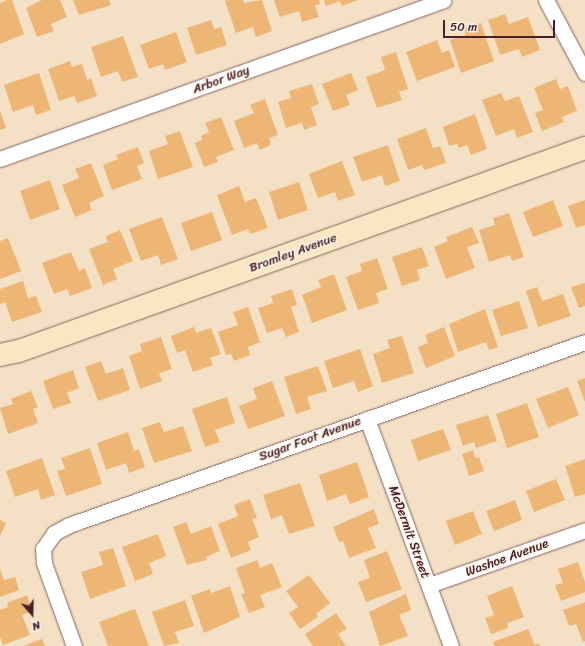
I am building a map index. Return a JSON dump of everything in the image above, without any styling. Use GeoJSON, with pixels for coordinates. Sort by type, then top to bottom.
{"type":"FeatureCollection","features":[{"type":"Feature","properties":{"kind":"street","name":"Arbor Way"},"geometry":{"type":"LineString","coordinates":[[0,160],[443,0]]}},
{"type":"Feature","properties":{"kind":"street"},"geometry":{"type":"LineString","coordinates":[[546,0],[585,73]]}},
{"type":"Feature","properties":{"kind":"street","name":"Bromley Avenue"},"geometry":{"type":"LineString","coordinates":[[0,355],[26,348],[585,148]]}},
{"type":"Feature","properties":{"kind":"street","name":"Sugar Foot Avenue"},"geometry":{"type":"LineString","coordinates":[[74,646],[44,563],[43,549],[54,533],[70,525],[585,342]]}},
{"type":"Feature","properties":{"kind":"street","name":"McDermit Street"},"geometry":{"type":"LineString","coordinates":[[367,419],[452,646]]}},
{"type":"Feature","properties":{"kind":"street","name":"Washoe Avenue"},"geometry":{"type":"LineString","coordinates":[[429,586],[585,530]]}},
{"type":"Feature","properties":{"kind":"building"},"geometry":{"type":"Polygon","coordinates":[[[7,0],[12,0],[24,34],[0,44],[0,3],[7,0]]]}},
{"type":"Feature","properties":{"kind":"building"},"geometry":{"type":"Polygon","coordinates":[[[42,0],[60,0],[67,17],[51,24],[54,31],[37,37],[26,8],[42,0]]]}},
{"type":"Feature","properties":{"kind":"building"},"geometry":{"type":"Polygon","coordinates":[[[73,0],[109,0],[111,5],[79,15],[73,0]]]}},
{"type":"Feature","properties":{"kind":"building"},"geometry":{"type":"Polygon","coordinates":[[[243,0],[244,3],[262,0],[272,31],[256,37],[253,27],[236,33],[225,1],[243,0]]]}},
{"type":"Feature","properties":{"kind":"building"},"geometry":{"type":"Polygon","coordinates":[[[274,0],[319,0],[320,4],[315,6],[319,17],[302,22],[299,11],[280,17],[274,0]]]}},
{"type":"Feature","properties":{"kind":"building"},"geometry":{"type":"Polygon","coordinates":[[[324,0],[358,0],[342,6],[340,1],[326,6],[324,0]]]}},
{"type":"Feature","properties":{"kind":"building"},"geometry":{"type":"Polygon","coordinates":[[[505,14],[509,24],[528,17],[540,50],[522,57],[519,49],[500,55],[488,20],[505,14]]]}},
{"type":"Feature","properties":{"kind":"building"},"geometry":{"type":"Polygon","coordinates":[[[211,20],[214,29],[221,27],[227,45],[196,55],[187,28],[211,20]]]}},
{"type":"Feature","properties":{"kind":"building"},"geometry":{"type":"Polygon","coordinates":[[[481,23],[494,61],[461,73],[450,40],[466,35],[464,28],[481,23]]]}},
{"type":"Feature","properties":{"kind":"building"},"geometry":{"type":"Polygon","coordinates":[[[176,32],[187,62],[165,70],[163,64],[149,69],[140,45],[176,32]]]}},
{"type":"Feature","properties":{"kind":"building"},"geometry":{"type":"Polygon","coordinates":[[[123,36],[138,77],[122,82],[118,71],[101,77],[91,47],[123,36]]]}},
{"type":"Feature","properties":{"kind":"building"},"geometry":{"type":"Polygon","coordinates":[[[437,40],[442,53],[449,50],[455,67],[417,81],[406,52],[437,40]]]}},
{"type":"Feature","properties":{"kind":"building"},"geometry":{"type":"Polygon","coordinates":[[[396,52],[408,89],[399,92],[402,100],[377,108],[366,77],[385,70],[381,57],[396,52]]]}},
{"type":"Feature","properties":{"kind":"building"},"geometry":{"type":"Polygon","coordinates":[[[70,61],[72,67],[82,64],[87,80],[91,78],[97,96],[77,103],[74,96],[59,101],[48,69],[70,61]]]}},
{"type":"Feature","properties":{"kind":"building"},"geometry":{"type":"Polygon","coordinates":[[[39,73],[51,110],[36,115],[33,105],[13,112],[4,85],[39,73]]]}},
{"type":"Feature","properties":{"kind":"building"},"geometry":{"type":"Polygon","coordinates":[[[351,73],[358,90],[346,95],[350,105],[333,111],[322,84],[351,73]]]}},
{"type":"Feature","properties":{"kind":"building"},"geometry":{"type":"Polygon","coordinates":[[[556,79],[560,89],[568,86],[577,111],[562,117],[564,122],[542,131],[535,113],[543,110],[534,88],[556,79]]]}},
{"type":"Feature","properties":{"kind":"building"},"geometry":{"type":"Polygon","coordinates":[[[312,84],[319,104],[311,107],[317,125],[304,130],[302,123],[286,128],[278,102],[291,98],[289,91],[312,84]]]}},
{"type":"Feature","properties":{"kind":"building"},"geometry":{"type":"Polygon","coordinates":[[[501,93],[505,101],[519,96],[533,132],[517,138],[514,129],[496,136],[482,100],[501,93]]]}},
{"type":"Feature","properties":{"kind":"building"},"geometry":{"type":"Polygon","coordinates":[[[265,99],[278,135],[269,138],[271,145],[260,150],[257,143],[244,148],[234,121],[254,113],[250,105],[265,99]]]}},
{"type":"Feature","properties":{"kind":"building"},"geometry":{"type":"Polygon","coordinates":[[[0,111],[6,128],[0,130],[0,111]]]}},
{"type":"Feature","properties":{"kind":"building"},"geometry":{"type":"Polygon","coordinates":[[[475,114],[487,149],[471,155],[467,145],[459,148],[457,144],[449,146],[443,127],[475,114]]]}},
{"type":"Feature","properties":{"kind":"building"},"geometry":{"type":"Polygon","coordinates":[[[221,117],[234,150],[216,157],[218,162],[204,167],[195,143],[202,140],[201,136],[209,132],[205,123],[221,117]]]}},
{"type":"Feature","properties":{"kind":"building"},"geometry":{"type":"Polygon","coordinates":[[[426,128],[433,148],[440,146],[446,163],[424,170],[422,165],[408,170],[397,139],[426,128]]]}},
{"type":"Feature","properties":{"kind":"building"},"geometry":{"type":"Polygon","coordinates":[[[180,131],[193,167],[158,179],[149,151],[168,144],[165,136],[180,131]]]}},
{"type":"Feature","properties":{"kind":"building"},"geometry":{"type":"Polygon","coordinates":[[[388,145],[400,181],[385,186],[382,175],[362,182],[353,157],[388,145]]]}},
{"type":"Feature","properties":{"kind":"building"},"geometry":{"type":"Polygon","coordinates":[[[138,147],[144,163],[137,166],[142,179],[112,190],[103,165],[118,159],[116,155],[138,147]]]}},
{"type":"Feature","properties":{"kind":"building"},"geometry":{"type":"Polygon","coordinates":[[[342,161],[355,195],[338,201],[335,192],[318,198],[309,174],[342,161]]]}},
{"type":"Feature","properties":{"kind":"building"},"geometry":{"type":"Polygon","coordinates":[[[91,163],[104,196],[89,203],[92,210],[75,217],[62,185],[79,178],[75,169],[91,163]]]}},
{"type":"Feature","properties":{"kind":"building"},"geometry":{"type":"Polygon","coordinates":[[[50,180],[60,209],[30,220],[20,191],[50,180]]]}},
{"type":"Feature","properties":{"kind":"building"},"geometry":{"type":"Polygon","coordinates":[[[299,182],[308,210],[278,220],[269,192],[299,182]]]}},
{"type":"Feature","properties":{"kind":"building"},"geometry":{"type":"Polygon","coordinates":[[[239,186],[245,202],[256,198],[268,228],[250,234],[248,229],[232,235],[217,195],[239,186]]]}},
{"type":"Feature","properties":{"kind":"building"},"geometry":{"type":"Polygon","coordinates":[[[553,200],[563,226],[533,237],[523,212],[553,200]]]}},
{"type":"Feature","properties":{"kind":"building"},"geometry":{"type":"Polygon","coordinates":[[[585,200],[585,225],[576,228],[568,206],[585,200]]]}},
{"type":"Feature","properties":{"kind":"building"},"geometry":{"type":"Polygon","coordinates":[[[212,212],[222,240],[191,251],[181,223],[212,212]]]}},
{"type":"Feature","properties":{"kind":"building"},"geometry":{"type":"Polygon","coordinates":[[[509,213],[524,257],[512,261],[510,255],[489,262],[479,230],[495,225],[493,218],[509,213]]]}},
{"type":"Feature","properties":{"kind":"building"},"geometry":{"type":"Polygon","coordinates":[[[162,217],[178,259],[161,265],[158,255],[141,261],[129,229],[162,217]]]}},
{"type":"Feature","properties":{"kind":"building"},"geometry":{"type":"Polygon","coordinates":[[[472,227],[479,243],[467,247],[475,268],[446,279],[434,247],[448,241],[446,237],[472,227]]]}},
{"type":"Feature","properties":{"kind":"building"},"geometry":{"type":"Polygon","coordinates":[[[120,230],[133,261],[113,269],[117,279],[103,285],[89,249],[108,242],[106,236],[120,230]]]}},
{"type":"Feature","properties":{"kind":"building"},"geometry":{"type":"Polygon","coordinates":[[[8,238],[21,271],[0,279],[0,241],[8,238]]]}},
{"type":"Feature","properties":{"kind":"building"},"geometry":{"type":"Polygon","coordinates":[[[422,247],[429,266],[417,270],[420,280],[402,286],[392,257],[422,247]]]}},
{"type":"Feature","properties":{"kind":"building"},"geometry":{"type":"Polygon","coordinates":[[[71,252],[79,271],[85,268],[92,288],[70,296],[67,289],[54,294],[42,263],[71,252]]]}},
{"type":"Feature","properties":{"kind":"building"},"geometry":{"type":"Polygon","coordinates":[[[377,258],[388,289],[376,293],[379,303],[358,310],[346,277],[362,271],[360,264],[377,258]]]}},
{"type":"Feature","properties":{"kind":"building"},"geometry":{"type":"Polygon","coordinates":[[[334,274],[347,310],[312,323],[302,295],[321,287],[318,280],[334,274]]]}},
{"type":"Feature","properties":{"kind":"building"},"geometry":{"type":"Polygon","coordinates":[[[23,281],[28,298],[36,296],[42,312],[12,322],[5,302],[0,304],[0,289],[23,281]]]}},
{"type":"Feature","properties":{"kind":"building"},"geometry":{"type":"Polygon","coordinates":[[[585,283],[585,306],[579,308],[571,287],[585,283]]]}},
{"type":"Feature","properties":{"kind":"building"},"geometry":{"type":"Polygon","coordinates":[[[537,287],[542,301],[563,294],[571,316],[538,327],[526,291],[537,287]]]}},
{"type":"Feature","properties":{"kind":"building"},"geometry":{"type":"Polygon","coordinates":[[[292,289],[297,305],[291,307],[299,332],[286,337],[282,328],[267,333],[258,308],[273,303],[271,296],[292,289]]]}},
{"type":"Feature","properties":{"kind":"building"},"geometry":{"type":"Polygon","coordinates":[[[519,301],[528,328],[501,336],[492,310],[519,301]]]}},
{"type":"Feature","properties":{"kind":"building"},"geometry":{"type":"Polygon","coordinates":[[[248,307],[260,342],[248,347],[250,355],[234,361],[231,354],[226,355],[218,332],[238,325],[233,312],[248,307]]]}},
{"type":"Feature","properties":{"kind":"building"},"geometry":{"type":"Polygon","coordinates":[[[485,309],[498,347],[489,350],[486,342],[458,352],[449,324],[485,309]]]}},
{"type":"Feature","properties":{"kind":"building"},"geometry":{"type":"Polygon","coordinates":[[[194,327],[196,333],[211,328],[221,354],[210,358],[213,365],[193,372],[185,350],[177,353],[171,336],[194,327]]]}},
{"type":"Feature","properties":{"kind":"building"},"geometry":{"type":"Polygon","coordinates":[[[444,327],[455,356],[426,368],[418,347],[428,343],[425,335],[444,327]]]}},
{"type":"Feature","properties":{"kind":"building"},"geometry":{"type":"Polygon","coordinates":[[[402,336],[414,373],[382,383],[373,354],[390,348],[387,340],[402,336]]]}},
{"type":"Feature","properties":{"kind":"building"},"geometry":{"type":"Polygon","coordinates":[[[161,337],[172,369],[159,373],[162,381],[140,389],[129,356],[142,351],[140,344],[161,337]]]}},
{"type":"Feature","properties":{"kind":"building"},"geometry":{"type":"Polygon","coordinates":[[[360,349],[373,386],[358,392],[354,381],[333,388],[324,361],[360,349]]]}},
{"type":"Feature","properties":{"kind":"building"},"geometry":{"type":"Polygon","coordinates":[[[101,361],[106,374],[123,368],[130,390],[98,401],[85,367],[101,361]]]}},
{"type":"Feature","properties":{"kind":"building"},"geometry":{"type":"Polygon","coordinates":[[[318,366],[327,391],[307,397],[311,409],[296,414],[284,377],[318,366]]]}},
{"type":"Feature","properties":{"kind":"building"},"geometry":{"type":"Polygon","coordinates":[[[73,370],[79,388],[67,393],[71,403],[53,409],[43,381],[73,370]]]}},
{"type":"Feature","properties":{"kind":"building"},"geometry":{"type":"Polygon","coordinates":[[[585,378],[585,402],[577,381],[585,378]]]}},
{"type":"Feature","properties":{"kind":"building"},"geometry":{"type":"Polygon","coordinates":[[[272,381],[285,416],[248,429],[239,406],[257,399],[253,388],[272,381]]]}},
{"type":"Feature","properties":{"kind":"building"},"geometry":{"type":"Polygon","coordinates":[[[568,387],[579,415],[548,428],[536,399],[568,387]]]}},
{"type":"Feature","properties":{"kind":"building"},"geometry":{"type":"Polygon","coordinates":[[[31,391],[38,407],[33,409],[38,423],[8,434],[0,408],[13,404],[11,399],[31,391]]]}},
{"type":"Feature","properties":{"kind":"building"},"geometry":{"type":"Polygon","coordinates":[[[227,397],[235,423],[215,430],[220,442],[205,447],[192,409],[227,397]]]}},
{"type":"Feature","properties":{"kind":"building"},"geometry":{"type":"Polygon","coordinates":[[[527,403],[539,437],[507,448],[496,414],[527,403]]]}},
{"type":"Feature","properties":{"kind":"building"},"geometry":{"type":"Polygon","coordinates":[[[488,415],[497,441],[476,448],[474,442],[463,446],[456,425],[488,415]]]}},
{"type":"Feature","properties":{"kind":"building"},"geometry":{"type":"Polygon","coordinates":[[[160,422],[164,432],[183,426],[192,451],[154,463],[142,428],[160,422]]]}},
{"type":"Feature","properties":{"kind":"building"},"geometry":{"type":"Polygon","coordinates":[[[443,429],[451,450],[418,461],[411,440],[443,429]]]}},
{"type":"Feature","properties":{"kind":"building"},"geometry":{"type":"Polygon","coordinates":[[[128,432],[134,451],[139,449],[145,467],[129,473],[126,463],[106,470],[97,443],[128,432]]]}},
{"type":"Feature","properties":{"kind":"building"},"geometry":{"type":"Polygon","coordinates":[[[90,448],[102,484],[66,496],[57,471],[65,469],[61,458],[90,448]]]}},
{"type":"Feature","properties":{"kind":"building"},"geometry":{"type":"Polygon","coordinates":[[[473,450],[475,458],[479,457],[484,471],[469,476],[462,454],[473,450]]]}},
{"type":"Feature","properties":{"kind":"building"},"geometry":{"type":"Polygon","coordinates":[[[42,458],[55,495],[41,500],[38,489],[15,497],[6,471],[42,458]]]}},
{"type":"Feature","properties":{"kind":"building"},"geometry":{"type":"Polygon","coordinates":[[[585,459],[585,494],[575,497],[565,466],[585,459]]]}},
{"type":"Feature","properties":{"kind":"building"},"geometry":{"type":"Polygon","coordinates":[[[357,462],[369,497],[350,504],[346,494],[327,501],[319,475],[357,462]]]}},
{"type":"Feature","properties":{"kind":"building"},"geometry":{"type":"Polygon","coordinates":[[[556,479],[565,500],[534,512],[526,491],[556,479]]]}},
{"type":"Feature","properties":{"kind":"building"},"geometry":{"type":"Polygon","coordinates":[[[300,483],[315,526],[289,534],[282,515],[271,519],[263,495],[300,483]]]}},
{"type":"Feature","properties":{"kind":"building"},"geometry":{"type":"Polygon","coordinates":[[[250,499],[257,518],[252,519],[259,537],[248,542],[251,550],[231,558],[218,524],[238,516],[234,505],[250,499]]]}},
{"type":"Feature","properties":{"kind":"building"},"geometry":{"type":"Polygon","coordinates":[[[515,500],[522,520],[494,531],[486,511],[515,500]]]}},
{"type":"Feature","properties":{"kind":"building"},"geometry":{"type":"Polygon","coordinates":[[[374,509],[379,524],[368,528],[376,548],[349,558],[343,541],[339,542],[333,527],[374,509]]]}},
{"type":"Feature","properties":{"kind":"building"},"geometry":{"type":"Polygon","coordinates":[[[473,511],[482,534],[455,545],[446,521],[473,511]]]}},
{"type":"Feature","properties":{"kind":"building"},"geometry":{"type":"Polygon","coordinates":[[[0,520],[6,523],[0,536],[0,520]]]}},
{"type":"Feature","properties":{"kind":"building"},"geometry":{"type":"Polygon","coordinates":[[[186,522],[191,534],[211,526],[220,551],[206,557],[207,560],[187,565],[173,527],[186,522]]]}},
{"type":"Feature","properties":{"kind":"building"},"geometry":{"type":"Polygon","coordinates":[[[158,534],[166,556],[149,563],[153,574],[135,581],[122,547],[158,534]]]}},
{"type":"Feature","properties":{"kind":"building"},"geometry":{"type":"Polygon","coordinates":[[[113,548],[126,586],[90,599],[81,572],[103,565],[99,552],[113,548]]]}},
{"type":"Feature","properties":{"kind":"building"},"geometry":{"type":"Polygon","coordinates":[[[387,551],[402,589],[366,602],[358,582],[370,578],[364,560],[387,551]]]}},
{"type":"Feature","properties":{"kind":"building"},"geometry":{"type":"Polygon","coordinates":[[[257,560],[260,568],[272,563],[282,587],[260,595],[265,607],[249,613],[241,594],[245,593],[236,568],[257,560]]]}},
{"type":"Feature","properties":{"kind":"building"},"geometry":{"type":"Polygon","coordinates":[[[578,562],[585,582],[585,592],[561,601],[555,585],[563,583],[558,569],[578,562]]]}},
{"type":"Feature","properties":{"kind":"building"},"geometry":{"type":"Polygon","coordinates":[[[0,569],[4,580],[15,577],[19,590],[0,597],[0,569]]]}},
{"type":"Feature","properties":{"kind":"building"},"geometry":{"type":"Polygon","coordinates":[[[309,575],[330,603],[316,614],[318,617],[300,629],[289,613],[298,607],[286,591],[309,575]]]}},
{"type":"Feature","properties":{"kind":"building"},"geometry":{"type":"Polygon","coordinates":[[[230,586],[240,617],[204,633],[191,596],[210,589],[211,593],[230,586]]]}},
{"type":"Feature","properties":{"kind":"building"},"geometry":{"type":"Polygon","coordinates":[[[512,586],[524,617],[507,623],[508,628],[491,634],[485,618],[494,615],[487,596],[512,586]]]}},
{"type":"Feature","properties":{"kind":"building"},"geometry":{"type":"Polygon","coordinates":[[[406,594],[411,610],[399,615],[408,636],[380,646],[369,612],[406,594]]]}},
{"type":"Feature","properties":{"kind":"building"},"geometry":{"type":"Polygon","coordinates":[[[27,595],[33,611],[22,615],[30,635],[3,645],[0,637],[0,610],[8,607],[7,603],[27,595]]]}},
{"type":"Feature","properties":{"kind":"building"},"geometry":{"type":"Polygon","coordinates":[[[185,600],[194,626],[175,632],[179,643],[164,646],[152,612],[185,600]]]}},
{"type":"Feature","properties":{"kind":"building"},"geometry":{"type":"Polygon","coordinates":[[[585,602],[585,641],[583,642],[576,624],[569,626],[563,610],[585,602]]]}},
{"type":"Feature","properties":{"kind":"building"},"geometry":{"type":"Polygon","coordinates":[[[135,609],[149,646],[108,646],[99,622],[135,609]]]}},
{"type":"Feature","properties":{"kind":"building"},"geometry":{"type":"Polygon","coordinates":[[[336,613],[347,629],[338,634],[346,646],[313,646],[305,634],[336,613]]]}},
{"type":"Feature","properties":{"kind":"building"},"geometry":{"type":"Polygon","coordinates":[[[528,629],[535,645],[538,643],[540,646],[494,646],[493,642],[528,629]]]}},
{"type":"Feature","properties":{"kind":"building"},"geometry":{"type":"Polygon","coordinates":[[[42,639],[45,646],[23,646],[42,639]]]}}]}
